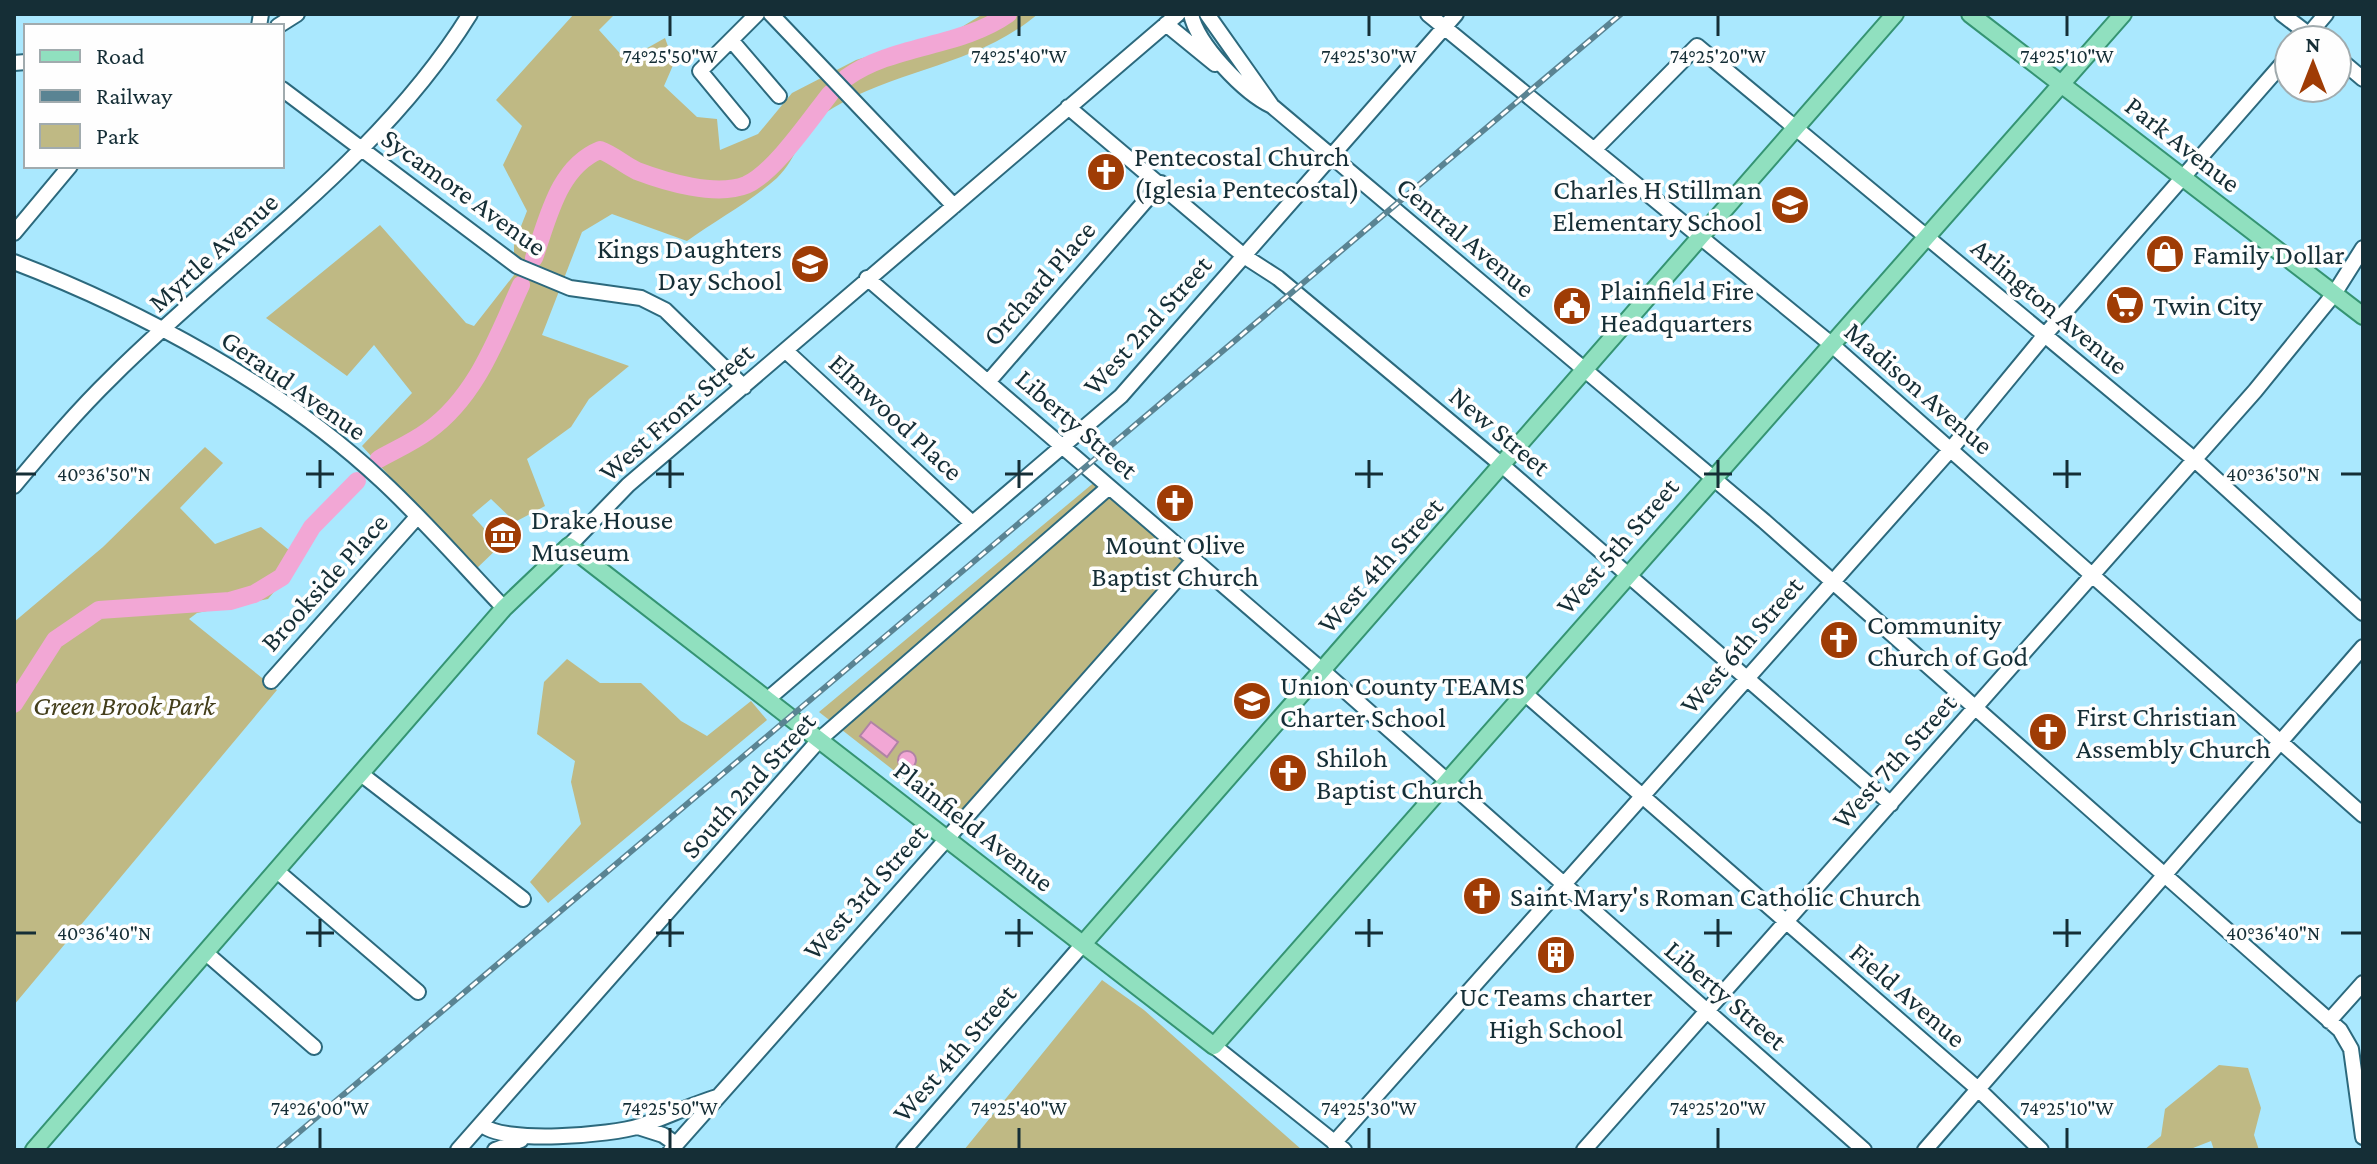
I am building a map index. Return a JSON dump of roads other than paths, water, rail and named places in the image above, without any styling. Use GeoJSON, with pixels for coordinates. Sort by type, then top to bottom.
{"type":"FeatureCollection","features":[{"type":"Feature","properties":{"kind":"main road","name":"West 4th Street"},"geometry":{"type":"LineString","coordinates":[[1083,944],[1798,129],[1895,14]]}},
{"type":"Feature","properties":{"kind":"main road","name":"Park Avenue"},"geometry":{"type":"LineString","coordinates":[[1970,14],[2363,316]]}},
{"type":"Feature","properties":{"kind":"main road","name":"West 5th Street"},"geometry":{"type":"LineString","coordinates":[[1214,1046],[1447,782],[1522,691],[2123,14]]}},
{"type":"Feature","properties":{"kind":"main road","name":"West Front Street"},"geometry":{"type":"LineString","coordinates":[[34,1150],[504,608],[569,546]]}},
{"type":"Feature","properties":{"kind":"main road","name":"Plainfield Avenue"},"geometry":{"type":"LineString","coordinates":[[569,546],[769,698],[1214,1046]]}},
{"type":"Feature","properties":{"kind":"street","name":"Myrtle Avenue"},"geometry":{"type":"LineString","coordinates":[[14,486],[112,377],[293,217],[359,149],[438,62],[470,14]]}},
{"type":"Feature","properties":{"kind":"street"},"geometry":{"type":"LineString","coordinates":[[742,122],[700,71],[757,14]]}},
{"type":"Feature","properties":{"kind":"street"},"geometry":{"type":"LineString","coordinates":[[771,14],[954,206]]}},
{"type":"Feature","properties":{"kind":"street","name":"West Front Street"},"geometry":{"type":"LineString","coordinates":[[569,546],[628,485],[1178,14]]}},
{"type":"Feature","properties":{"kind":"street","name":"Central Avenue"},"geometry":{"type":"LineString","coordinates":[[1191,14],[1227,73],[1257,99],[1272,106]]}},
{"type":"Feature","properties":{"kind":"street","name":"Central Avenue"},"geometry":{"type":"LineString","coordinates":[[1207,14],[1272,106],[1977,707],[2329,1021],[2351,1049],[2363,1137]]}},
{"type":"Feature","properties":{"kind":"street","name":"Madison Avenue"},"geometry":{"type":"LineString","coordinates":[[1428,14],[1831,344],[2363,815]]}},
{"type":"Feature","properties":{"kind":"street","name":"West 2nd Street"},"geometry":{"type":"LineString","coordinates":[[769,698],[1121,396],[1456,14]]}},
{"type":"Feature","properties":{"kind":"street"},"geometry":{"type":"LineString","coordinates":[[1166,24],[1227,73]]}},
{"type":"Feature","properties":{"kind":"street"},"geometry":{"type":"LineString","coordinates":[[731,40],[779,96]]}},
{"type":"Feature","properties":{"kind":"street","name":"Arlington Avenue"},"geometry":{"type":"LineString","coordinates":[[1594,150],[1697,46],[2195,460],[2363,613]]}},
{"type":"Feature","properties":{"kind":"street","name":"West 6th Street"},"geometry":{"type":"LineString","coordinates":[[1339,1146],[1646,797],[1745,678],[1951,449],[2044,336],[2273,74]]}},
{"type":"Feature","properties":{"kind":"street","name":"Sycamore Avenue"},"geometry":{"type":"LineString","coordinates":[[284,91],[517,266],[570,288],[654,303],[703,344],[744,387]]}},
{"type":"Feature","properties":{"kind":"street","name":"New Street"},"geometry":{"type":"LineString","coordinates":[[1068,107],[1244,256],[1278,278],[1503,466],[1891,804]]}},
{"type":"Feature","properties":{"kind":"street"},"geometry":{"type":"LineString","coordinates":[[14,233],[68,168]]}},
{"type":"Feature","properties":{"kind":"street","name":"Orchard Place"},"geometry":{"type":"LineString","coordinates":[[989,381],[1161,183]]}},
{"type":"Feature","properties":{"kind":"street","name":"West 7th Street"},"geometry":{"type":"LineString","coordinates":[[1584,1150],[2195,460],[2334,294],[2363,248]]}},
{"type":"Feature","properties":{"kind":"street","name":"Geraud Avenue"},"geometry":{"type":"LineString","coordinates":[[14,262],[68,283],[164,330],[224,365],[350,455],[381,481],[504,608]]}},
{"type":"Feature","properties":{"kind":"street","name":"Liberty Street"},"geometry":{"type":"LineString","coordinates":[[867,278],[1321,670],[1864,1150]]}},
{"type":"Feature","properties":{"kind":"street","name":"Elmwood Place"},"geometry":{"type":"LineString","coordinates":[[786,351],[971,522]]}},
{"type":"Feature","properties":{"kind":"street","name":"South 2nd Street"},"geometry":{"type":"LineString","coordinates":[[458,1150],[820,739],[1109,487]]}},
{"type":"Feature","properties":{"kind":"street","name":"Brookside Place"},"geometry":{"type":"LineString","coordinates":[[271,681],[417,517]]}},
{"type":"Feature","properties":{"kind":"street","name":"West 3rd Street"},"geometry":{"type":"LineString","coordinates":[[674,1147],[1194,560]]}},
{"type":"Feature","properties":{"kind":"street"},"geometry":{"type":"LineString","coordinates":[[1925,1150],[2363,647]]}},
{"type":"Feature","properties":{"kind":"street","name":"Field Avenue"},"geometry":{"type":"LineString","coordinates":[[1522,691],[1978,1089],[2041,1150]]}},
{"type":"Feature","properties":{"kind":"street"},"geometry":{"type":"LineString","coordinates":[[361,774],[523,899]]}},
{"type":"Feature","properties":{"kind":"street"},"geometry":{"type":"LineString","coordinates":[[277,871],[418,992]]}},
{"type":"Feature","properties":{"kind":"street","name":"West 4th Street"},"geometry":{"type":"LineString","coordinates":[[904,1150],[1083,944]]}},
{"type":"Feature","properties":{"kind":"street"},"geometry":{"type":"LineString","coordinates":[[206,953],[314,1047]]}},
{"type":"Feature","properties":{"kind":"street"},"geometry":{"type":"LineString","coordinates":[[2329,1021],[2363,983]]}},
{"type":"Feature","properties":{"kind":"street","name":"Plainfield Avenue"},"geometry":{"type":"LineString","coordinates":[[1214,1046],[1339,1146]]}},
{"type":"Feature","properties":{"kind":"street"},"geometry":{"type":"LineString","coordinates":[[495,1150],[526,1139],[638,1127],[717,1097]]}},
{"type":"Feature","properties":{"kind":"street"},"geometry":{"type":"LineString","coordinates":[[481,1124],[498,1135],[526,1139]]}},
{"type":"Feature","properties":{"kind":"street"},"geometry":{"type":"LineString","coordinates":[[638,1127],[663,1135],[674,1147]]}},
{"type":"Feature","properties":{"kind":"waterway"},"geometry":{"type":"LineString","coordinates":[[846,78],[884,58],[969,34],[1008,14]]}},
{"type":"Feature","properties":{"kind":"waterway"},"geometry":{"type":"LineString","coordinates":[[534,258],[564,181],[586,158],[600,150],[637,171],[662,180],[706,189],[734,188],[757,179],[768,169],[830,94]]}},
{"type":"Feature","properties":{"kind":"waterway"},"geometry":{"type":"LineString","coordinates":[[379,459],[428,431],[460,401],[494,345],[521,285]]}},
{"type":"Feature","properties":{"kind":"waterway"},"geometry":{"type":"LineString","coordinates":[[14,704],[55,640],[99,610],[230,601],[254,594],[282,577],[312,527],[357,481]]}},
{"type":"Feature","properties":{"kind":"railway"},"geometry":{"type":"LineString","coordinates":[[278,1150],[1621,14]]}},
{"type":"Feature","properties":{"kind":"place","name":"Pentecostal Church (Iglesia Pentecostal)"},"geometry":{"type":"Point","coordinates":[1106,172]}},
{"type":"Feature","properties":{"kind":"place","name":"Charles H Stillman Elementary School"},"geometry":{"type":"Point","coordinates":[1790,205]}},
{"type":"Feature","properties":{"kind":"place","name":"Family Dollar"},"geometry":{"type":"Point","coordinates":[2165,254]}},
{"type":"Feature","properties":{"kind":"place","name":"Kings Daughters Day School"},"geometry":{"type":"Point","coordinates":[810,264]}},
{"type":"Feature","properties":{"kind":"place","name":"Twin City"},"geometry":{"type":"Point","coordinates":[2125,305]}},
{"type":"Feature","properties":{"kind":"place","name":"Plainfield Fire Headquarters"},"geometry":{"type":"Point","coordinates":[1572,306]}},
{"type":"Feature","properties":{"kind":"place","name":"Mount Olive Baptist Church"},"geometry":{"type":"Point","coordinates":[1175,503]}},
{"type":"Feature","properties":{"kind":"place","name":"Drake House Museum"},"geometry":{"type":"Point","coordinates":[503,535]}},
{"type":"Feature","properties":{"kind":"place","name":"Community Church of God"},"geometry":{"type":"Point","coordinates":[1839,640]}},
{"type":"Feature","properties":{"kind":"place","name":"Union County TEAMS Charter School"},"geometry":{"type":"Point","coordinates":[1252,701]}},
{"type":"Feature","properties":{"kind":"place","name":"First Christian Assembly Church"},"geometry":{"type":"Point","coordinates":[2048,732]}},
{"type":"Feature","properties":{"kind":"place","name":"Shiloh Baptist Church"},"geometry":{"type":"Point","coordinates":[1288,773]}},
{"type":"Feature","properties":{"kind":"place","name":"Saint Mary's Roman Catholic Church"},"geometry":{"type":"Point","coordinates":[1482,896]}},
{"type":"Feature","properties":{"kind":"place","name":"Uc Teams charter High School"},"geometry":{"type":"Point","coordinates":[1556,955]}},
{"type":"Feature","properties":{"kind":"park label","name":"Green Brook Park"},"geometry":{"type":"Point","coordinates":[124,705]}}]}
